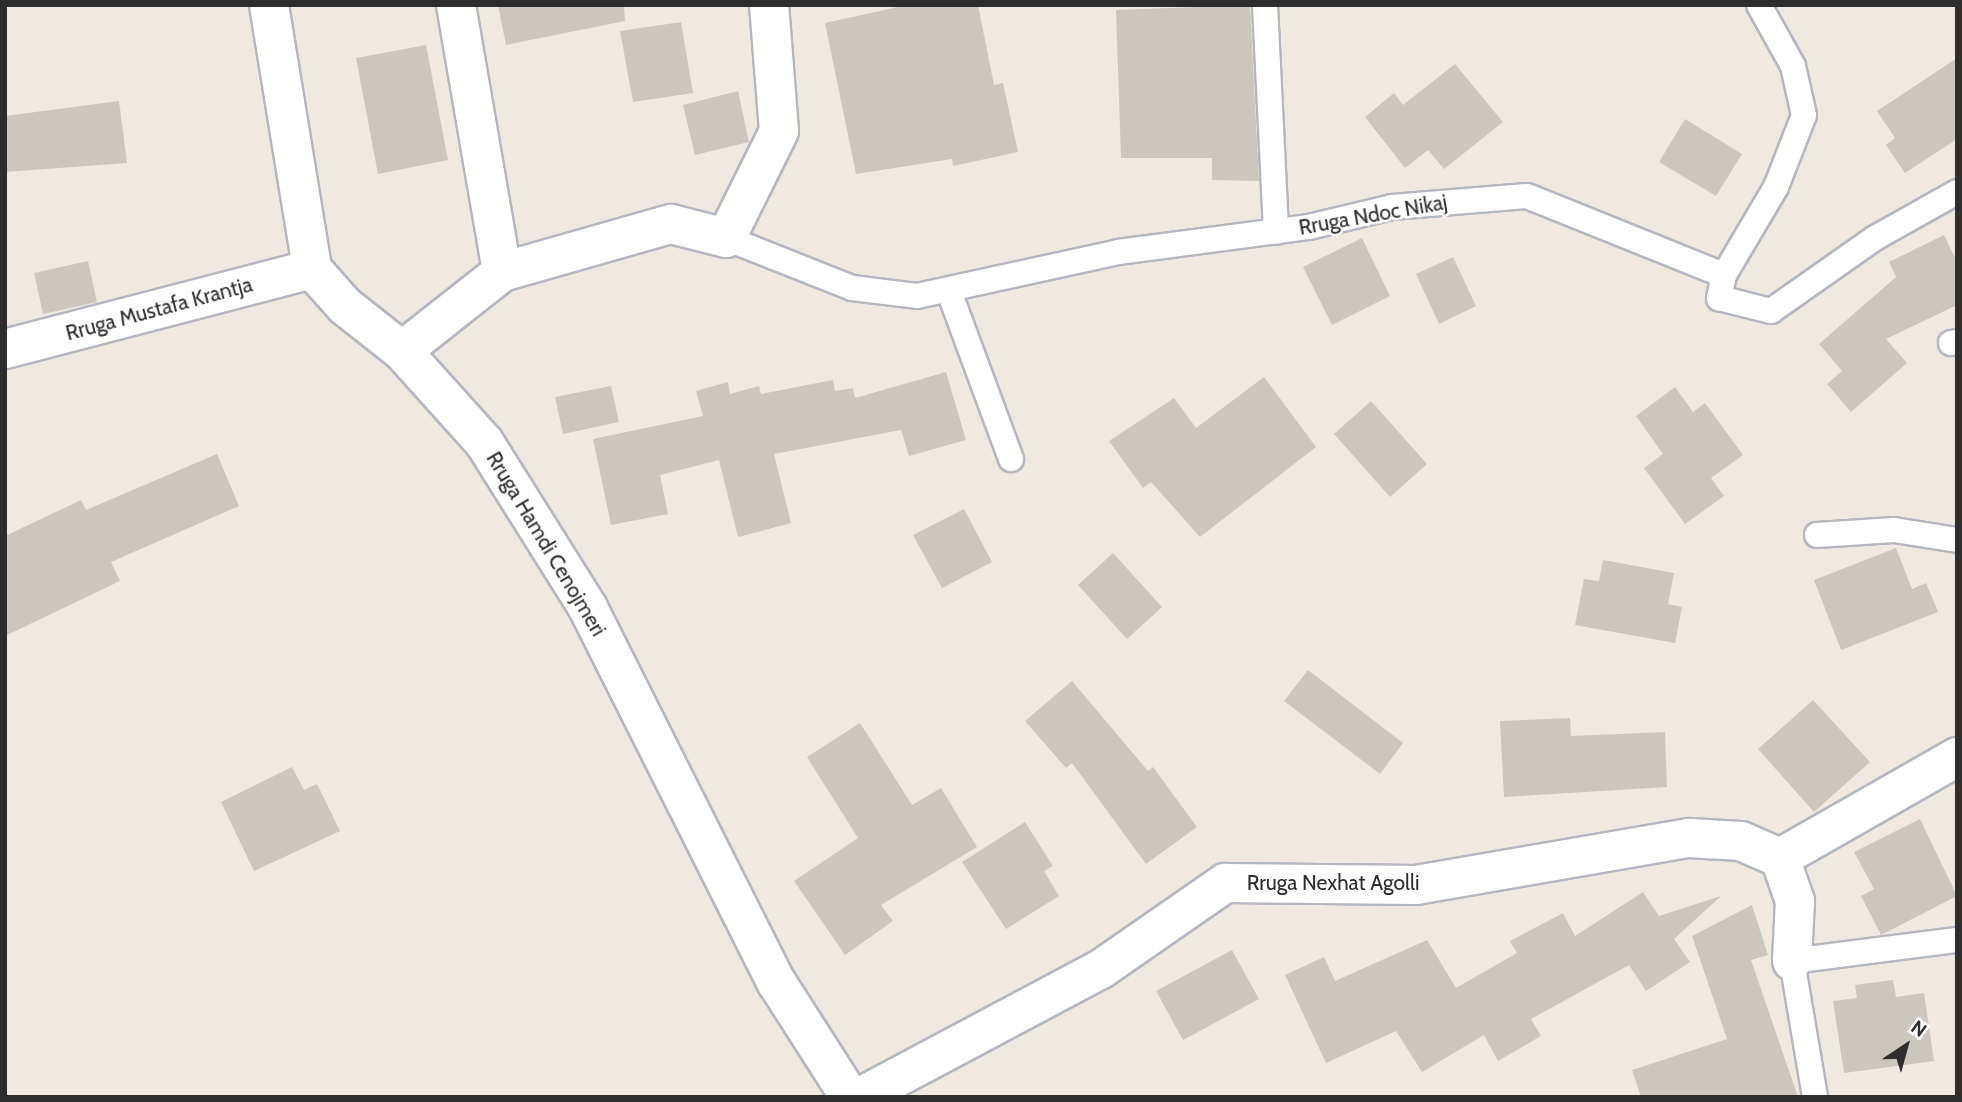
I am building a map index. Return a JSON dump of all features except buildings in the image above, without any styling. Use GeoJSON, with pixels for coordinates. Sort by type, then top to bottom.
{"type":"FeatureCollection","features":[{"type":"Feature","properties":{"kind":"street"},"geometry":{"type":"LineString","coordinates":[[269,5],[312,269]]}},
{"type":"Feature","properties":{"kind":"street"},"geometry":{"type":"LineString","coordinates":[[456,5],[502,272]]}},
{"type":"Feature","properties":{"kind":"street"},"geometry":{"type":"LineString","coordinates":[[402,351],[502,272],[670,224],[726,238],[779,131],[769,5]]}},
{"type":"Feature","properties":{"kind":"street","name":"Rruga Mustafa Krantja"},"geometry":{"type":"LineString","coordinates":[[5,349],[312,269]]}},
{"type":"Feature","properties":{"kind":"street","name":"Rruga Hamdi Cenojmeri"},"geometry":{"type":"LineString","coordinates":[[312,269],[345,306],[402,351],[484,442],[588,608],[777,983],[850,1097]]}},
{"type":"Feature","properties":{"kind":"street"},"geometry":{"type":"LineString","coordinates":[[1792,961],[1794,901],[1780,858],[1957,757]]}},
{"type":"Feature","properties":{"kind":"street","name":"Rruga Nexhat Agolli"},"geometry":{"type":"LineString","coordinates":[[860,1097],[1101,969],[1225,883],[1416,885],[1689,838],[1741,841],[1780,858]]}},
{"type":"Feature","properties":{"kind":"lane"},"geometry":{"type":"LineString","coordinates":[[1265,5],[1276,232]]}},
{"type":"Feature","properties":{"kind":"lane"},"geometry":{"type":"LineString","coordinates":[[1759,5],[1793,66],[1804,115],[1776,187],[1724,275],[1719,298],[1771,311],[1875,238],[1957,192]]}},
{"type":"Feature","properties":{"kind":"lane","name":"Rruga Ndoc Nikaj"},"geometry":{"type":"LineString","coordinates":[[726,238],[852,288],[950,294],[1118,252],[1276,232],[1392,206],[1527,196],[1724,275]]}},
{"type":"Feature","properties":{"kind":"lane"},"geometry":{"type":"LineString","coordinates":[[950,294],[1011,459]]}},
{"type":"Feature","properties":{"kind":"lane"},"geometry":{"type":"LineString","coordinates":[[1817,535],[1894,530],[1957,540]]}},
{"type":"Feature","properties":{"kind":"lane"},"geometry":{"type":"LineString","coordinates":[[1815,1097],[1792,961],[1957,940]]}}]}
